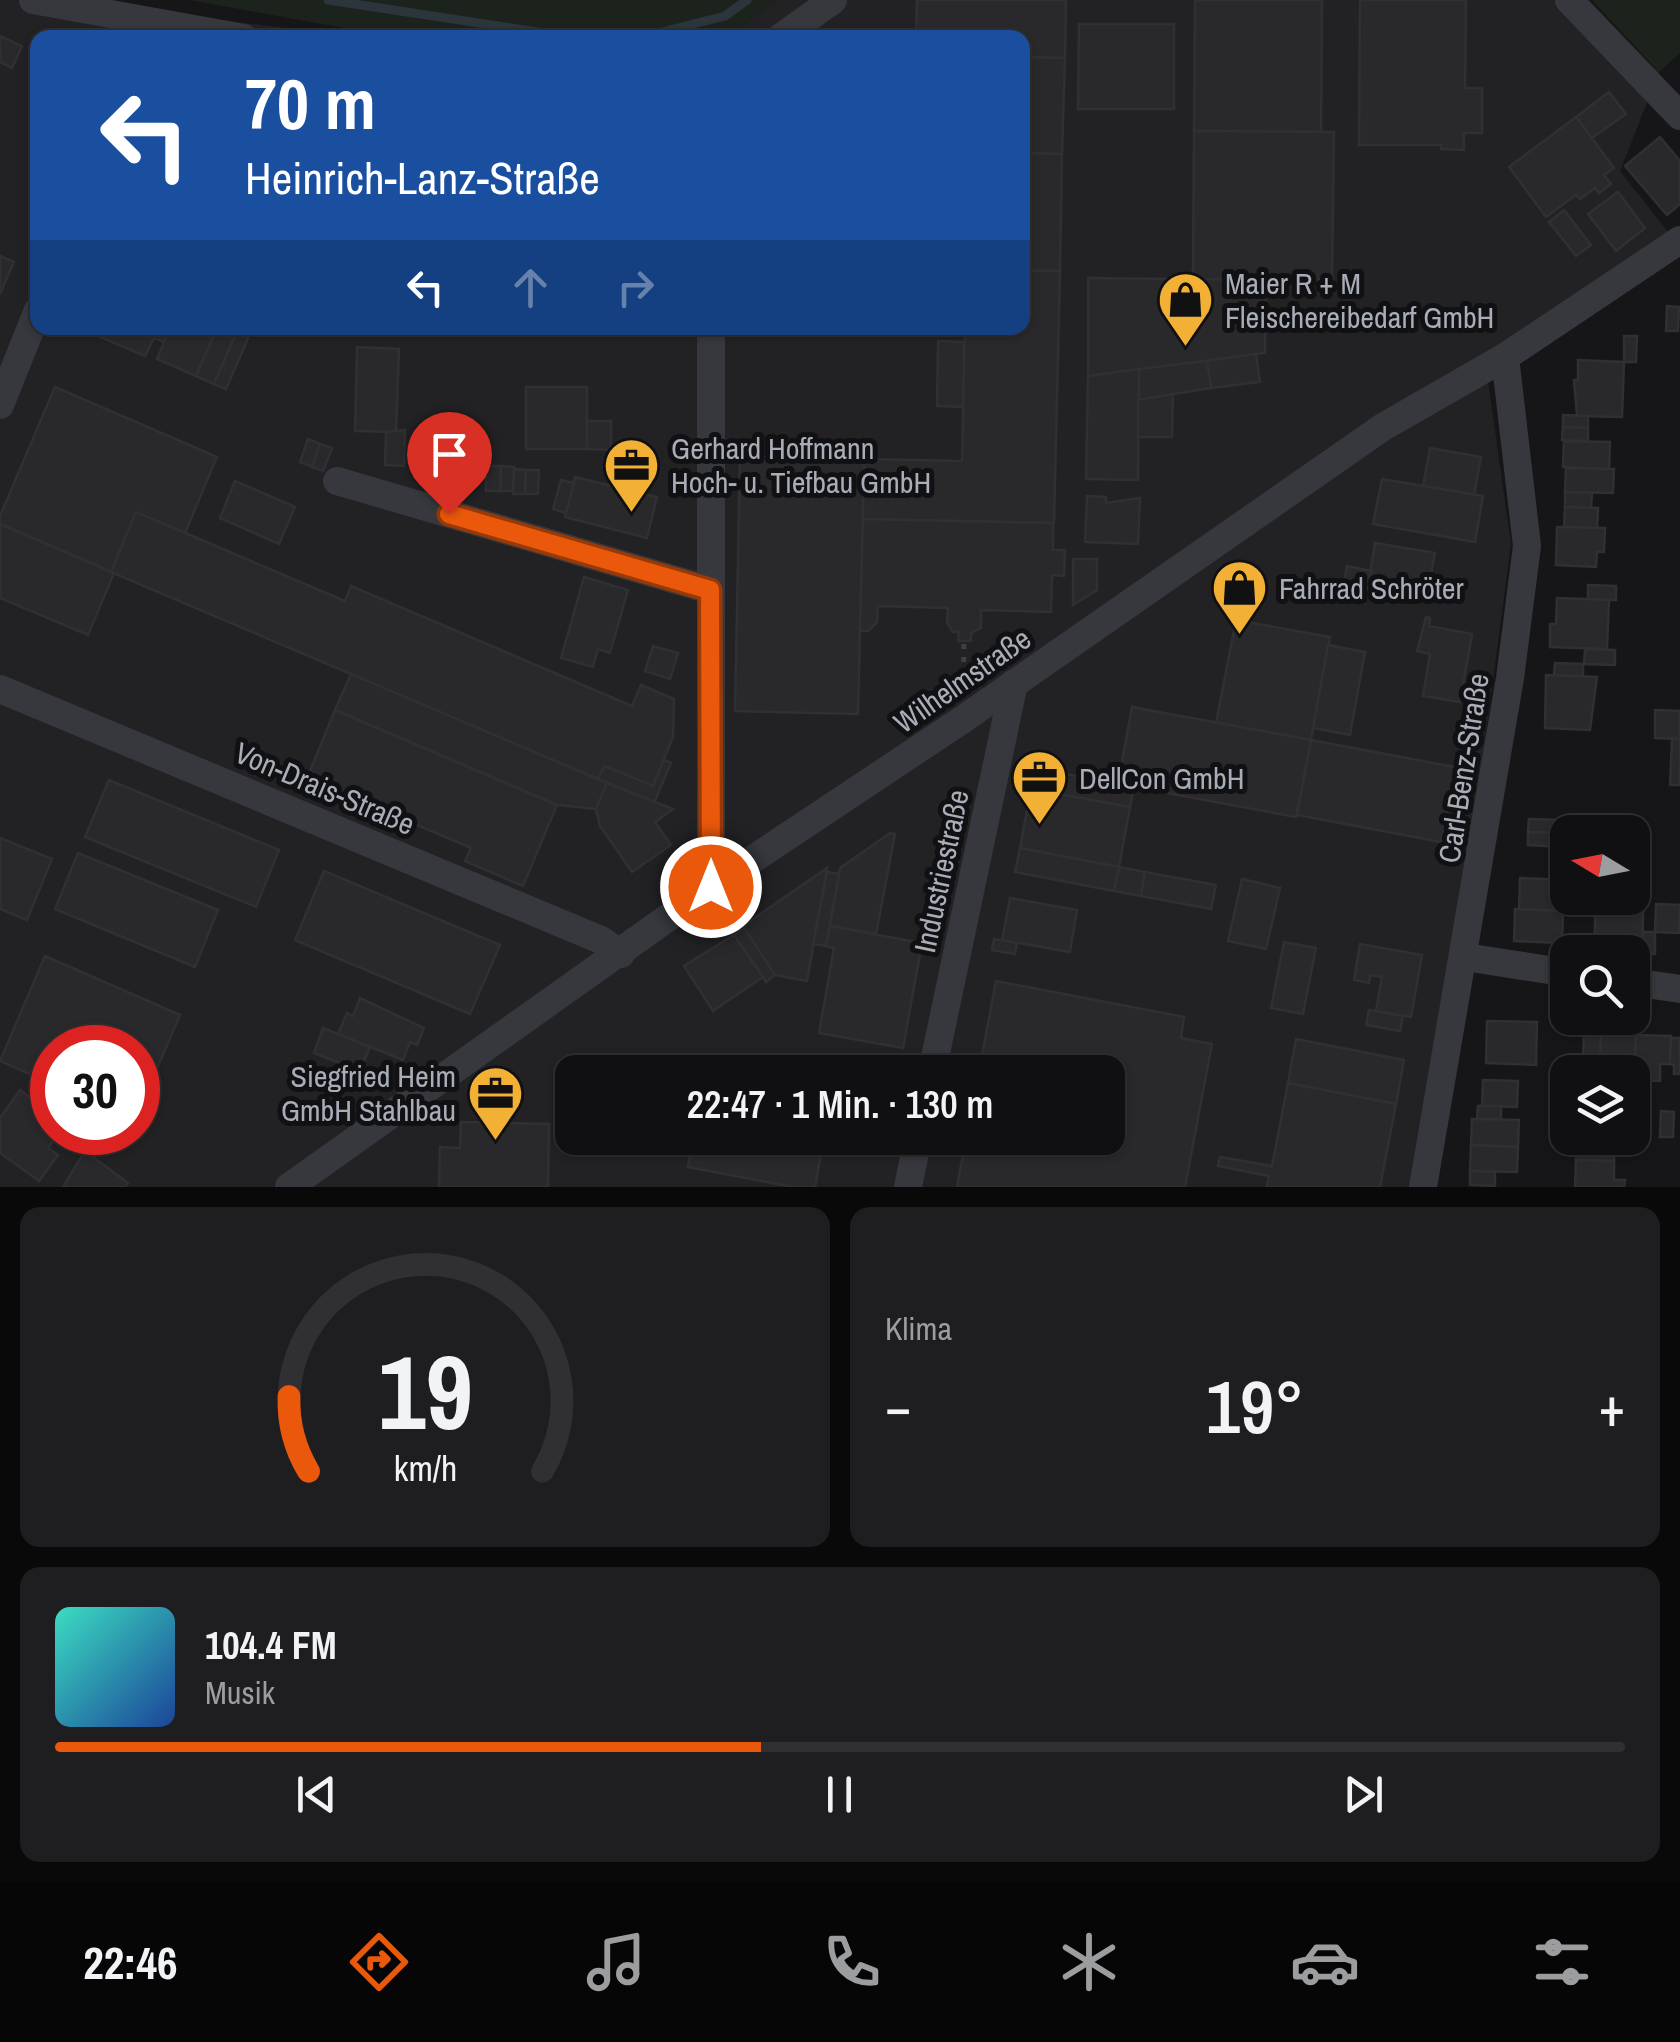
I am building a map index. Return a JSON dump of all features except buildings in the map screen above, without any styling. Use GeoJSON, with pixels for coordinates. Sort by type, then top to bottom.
{"type":"FeatureCollection","features":[{"type":"Feature","properties":{"kind":"street"},"geometry":{"type":"LineString","coordinates":[[33,0],[202,30]]}},
{"type":"Feature","properties":{"kind":"street"},"geometry":{"type":"LineString","coordinates":[[791,30],[832,0]]}},
{"type":"Feature","properties":{"kind":"street"},"geometry":{"type":"LineString","coordinates":[[1569,0],[1680,116]]}},
{"type":"Feature","properties":{"kind":"street","name":"Wilhelmstraße"},"geometry":{"type":"LineString","coordinates":[[289,1187],[711,887],[962,720],[1384,427],[1506,357],[1680,240]]}},
{"type":"Feature","properties":{"kind":"street"},"geometry":{"type":"LineString","coordinates":[[0,405],[30,330]]}},
{"type":"Feature","properties":{"kind":"street"},"geometry":{"type":"LineString","coordinates":[[711,335],[711,887]]}},
{"type":"Feature","properties":{"kind":"street","name":"Carl-Benz-Straße"},"geometry":{"type":"LineString","coordinates":[[1423,1187],[1510,678],[1526,546],[1506,357]]}},
{"type":"Feature","properties":{"kind":"street"},"geometry":{"type":"LineString","coordinates":[[337,481],[710,590]]}},
{"type":"Feature","properties":{"kind":"street","name":"Industriestraße"},"geometry":{"type":"LineString","coordinates":[[936,1055],[1014,683]]}},
{"type":"Feature","properties":{"kind":"street","name":"Von-Drais-Straße"},"geometry":{"type":"LineString","coordinates":[[0,690],[583,932],[621,954]]}},
{"type":"Feature","properties":{"kind":"street"},"geometry":{"type":"LineString","coordinates":[[1465,957],[1550,970]]}},
{"type":"Feature","properties":{"kind":"street"},"geometry":{"type":"LineString","coordinates":[[1650,985],[1680,989]]}},
{"type":"Feature","properties":{"kind":"street"},"geometry":{"type":"LineString","coordinates":[[908,1187],[915,1155]]}},
{"type":"Feature","properties":{"kind":"path"},"geometry":{"type":"LineString","coordinates":[[962,720],[964,641]]}},
{"type":"Feature","properties":{"kind":"shaded area"},"geometry":{"type":"Polygon","coordinates":[[[0,0],[82,0],[305,30],[30,30],[30,335],[1030,335],[1030,30],[734,30],[778,0],[1575,0],[1659,72],[1620,171],[1680,247],[1488,381],[1511,544],[1456,960],[1411,1187],[0,1187],[0,0]]]}},
{"type":"Feature","properties":{"kind":"shaded area"},"geometry":{"type":"Polygon","coordinates":[[[190,0],[778,0],[734,30],[355,30],[190,0]]]}},
{"type":"Feature","properties":{"kind":"shaded area"},"geometry":{"type":"Polygon","coordinates":[[[1592,0],[1680,0],[1680,53],[1659,72],[1592,0]]]}},
{"type":"Feature","properties":{"kind":"waterway"},"geometry":{"type":"LineString","coordinates":[[328,0],[525,30]]}},
{"type":"Feature","properties":{"kind":"waterway"},"geometry":{"type":"LineString","coordinates":[[670,30],[725,16],[747,0]]}},
{"type":"Feature","properties":{"kind":"place","name":"Maier R + M Fleischereibedarf GmbH"},"geometry":{"type":"Point","coordinates":[1186,349]}},
{"type":"Feature","properties":{"kind":"place","name":"Gerhard Hoffmann Hoch- u. Tiefbau GmbH"},"geometry":{"type":"Point","coordinates":[632,514]}},
{"type":"Feature","properties":{"kind":"place","name":"Fahrrad Schröter"},"geometry":{"type":"Point","coordinates":[1240,637]}},
{"type":"Feature","properties":{"kind":"place","name":"DellCon GmbH"},"geometry":{"type":"Point","coordinates":[1040,827]}},
{"type":"Feature","properties":{"kind":"place","name":"Siegfried Heim GmbH Stahlbau"},"geometry":{"type":"Point","coordinates":[495,1142]}},
{"type":"Feature","properties":{"kind":"route"},"geometry":{"type":"LineString","coordinates":[[449,514],[710,590],[711,887]]}}]}
